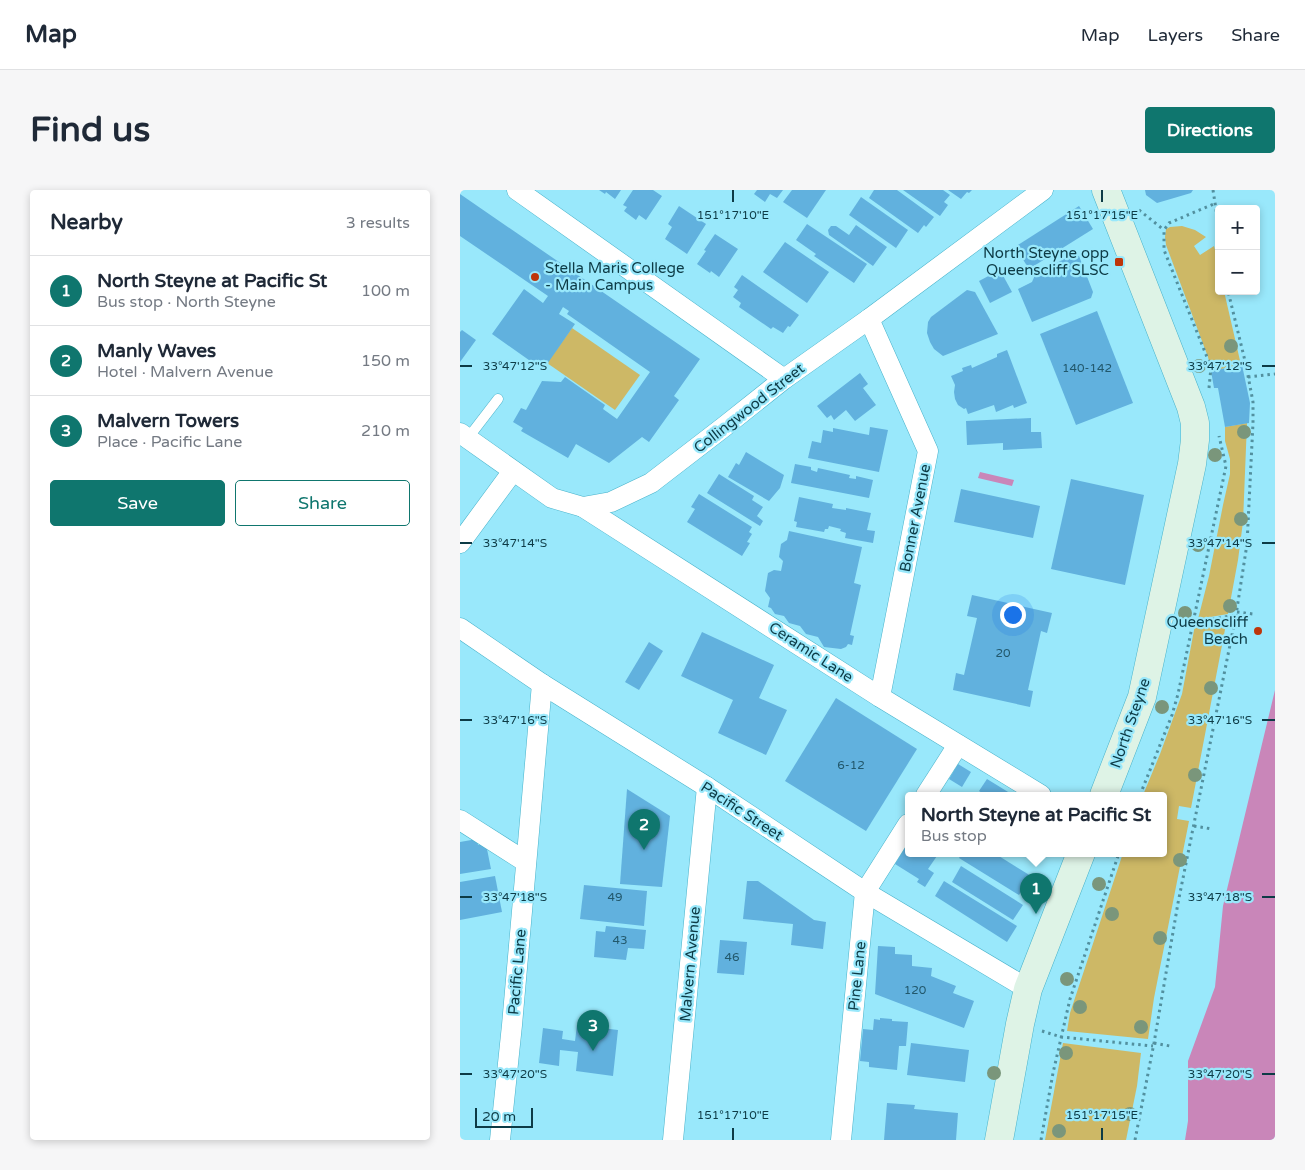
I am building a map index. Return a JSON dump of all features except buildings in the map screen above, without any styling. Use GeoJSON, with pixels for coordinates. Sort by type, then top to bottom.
{"type":"FeatureCollection","features":[{"type":"Feature","properties":{"kind":"main road","name":"North Steyne"},"geometry":{"type":"LineString","coordinates":[[1105,792],[1142,697],[1196,440],[1192,407],[1106,190]]}},
{"type":"Feature","properties":{"kind":"main road"},"geometry":{"type":"LineString","coordinates":[[999,1140],[1028,989],[1079,857]]}},
{"type":"Feature","properties":{"kind":"street"},"geometry":{"type":"LineString","coordinates":[[517,190],[784,378]]}},
{"type":"Feature","properties":{"kind":"street","name":"Collingwood Street"},"geometry":{"type":"LineString","coordinates":[[464,435],[552,498],[583,507],[611,502],[652,483],[784,378],[869,319],[1044,190]]}},
{"type":"Feature","properties":{"kind":"street","name":"Bonner Avenue"},"geometry":{"type":"LineString","coordinates":[[869,319],[928,450],[880,697]]}},
{"type":"Feature","properties":{"kind":"street"},"geometry":{"type":"LineString","coordinates":[[460,543],[513,471]]}},
{"type":"Feature","properties":{"kind":"street","name":"Ceramic Lane"},"geometry":{"type":"LineString","coordinates":[[583,507],[880,697],[1036,792]]}},
{"type":"Feature","properties":{"kind":"street","name":"Pacific Street"},"geometry":{"type":"LineString","coordinates":[[460,628],[542,684],[707,787],[865,892],[1028,989]]}},
{"type":"Feature","properties":{"kind":"street","name":"Pacific Lane"},"geometry":{"type":"LineString","coordinates":[[500,1140],[542,684]]}},
{"type":"Feature","properties":{"kind":"street"},"geometry":{"type":"LineString","coordinates":[[928,792],[958,745]]}},
{"type":"Feature","properties":{"kind":"street","name":"Malvern Avenue"},"geometry":{"type":"LineString","coordinates":[[674,1140],[707,787]]}},
{"type":"Feature","properties":{"kind":"street"},"geometry":{"type":"LineString","coordinates":[[460,820],[526,862]]}},
{"type":"Feature","properties":{"kind":"street","name":"Pine Lane"},"geometry":{"type":"LineString","coordinates":[[841,1140],[865,892],[905,829]]}},
{"type":"Feature","properties":{"kind":"lane"},"geometry":{"type":"LineString","coordinates":[[464,435],[498,399]]}},
{"type":"Feature","properties":{"kind":"path"},"geometry":{"type":"LineString","coordinates":[[1135,207],[1164,230],[1169,223],[1216,203],[1213,190]]}},
{"type":"Feature","properties":{"kind":"path"},"geometry":{"type":"LineString","coordinates":[[1134,1140],[1154,1044],[1178,903],[1236,613],[1247,544],[1254,423],[1253,402],[1229,295]]}},
{"type":"Feature","properties":{"kind":"path"},"geometry":{"type":"LineString","coordinates":[[1248,377],[1275,374]]}},
{"type":"Feature","properties":{"kind":"path"},"geometry":{"type":"LineString","coordinates":[[1193,622],[1236,613],[1253,614]]}},
{"type":"Feature","properties":{"kind":"path"},"geometry":{"type":"LineString","coordinates":[[1194,826],[1212,829]]}},
{"type":"Feature","properties":{"kind":"path"},"geometry":{"type":"LineString","coordinates":[[1041,1140],[1070,999],[1118,857]]}},
{"type":"Feature","properties":{"kind":"path"},"geometry":{"type":"LineString","coordinates":[[1039,1030],[1061,1037],[1170,1046]]}},
{"type":"Feature","properties":{"kind":"shaded area"},"geometry":{"type":"Polygon","coordinates":[[[1182,226],[1195,230],[1206,237],[1194,246],[1200,255],[1214,246],[1215,295],[1225,295],[1241,365],[1211,371],[1208,357],[1166,245],[1166,229],[1182,226]]]}},
{"type":"Feature","properties":{"kind":"shaded area"},"geometry":{"type":"Polygon","coordinates":[[[572,328],[640,375],[615,410],[547,363],[572,328]]]}},
{"type":"Feature","properties":{"kind":"shaded area"},"geometry":{"type":"Polygon","coordinates":[[[1247,423],[1243,522],[1228,614],[1198,619],[1230,474],[1230,459],[1225,441],[1225,427],[1247,423]]]}},
{"type":"Feature","properties":{"kind":"shaded area"},"geometry":{"type":"Polygon","coordinates":[[[980,472],[1014,480],[1012,486],[978,478],[980,472]]]}},
{"type":"Feature","properties":{"kind":"shaded area"},"geometry":{"type":"Polygon","coordinates":[[[1227,619],[1191,808],[1179,806],[1177,819],[1189,821],[1154,998],[1148,1039],[1067,1031],[1070,1013],[1122,857],[1167,857],[1167,792],[1144,792],[1182,694],[1195,625],[1227,619]]]}},
{"type":"Feature","properties":{"kind":"shaded area"},"geometry":{"type":"Polygon","coordinates":[[[1275,690],[1275,1140],[1185,1140],[1188,1121],[1188,1061],[1215,987],[1223,906],[1275,690]]]}},
{"type":"Feature","properties":{"kind":"shaded area"},"geometry":{"type":"Polygon","coordinates":[[[1063,1043],[1141,1053],[1137,1086],[1126,1140],[1045,1140],[1063,1043]]]}},
{"type":"Feature","properties":{"kind":"place","name":"North Steyne opp Queenscliff SLSC"},"geometry":{"type":"Point","coordinates":[1119,262]}},
{"type":"Feature","properties":{"kind":"place","name":"Stella Maris College - Main Campus"},"geometry":{"type":"Point","coordinates":[535,277]}},
{"type":"Feature","properties":{"kind":"place","name":"Queenscliff Beach"},"geometry":{"type":"Point","coordinates":[1258,631]}},
{"type":"Feature","properties":{"kind":"place","name":"Manly Waves"},"geometry":{"type":"Point","coordinates":[644,850]}},
{"type":"Feature","properties":{"kind":"place","name":"North Steyne at Pacific St"},"geometry":{"type":"Point","coordinates":[1036,914]}},
{"type":"Feature","properties":{"kind":"place","name":"Malvern Towers"},"geometry":{"type":"Point","coordinates":[593,1051]}}]}
